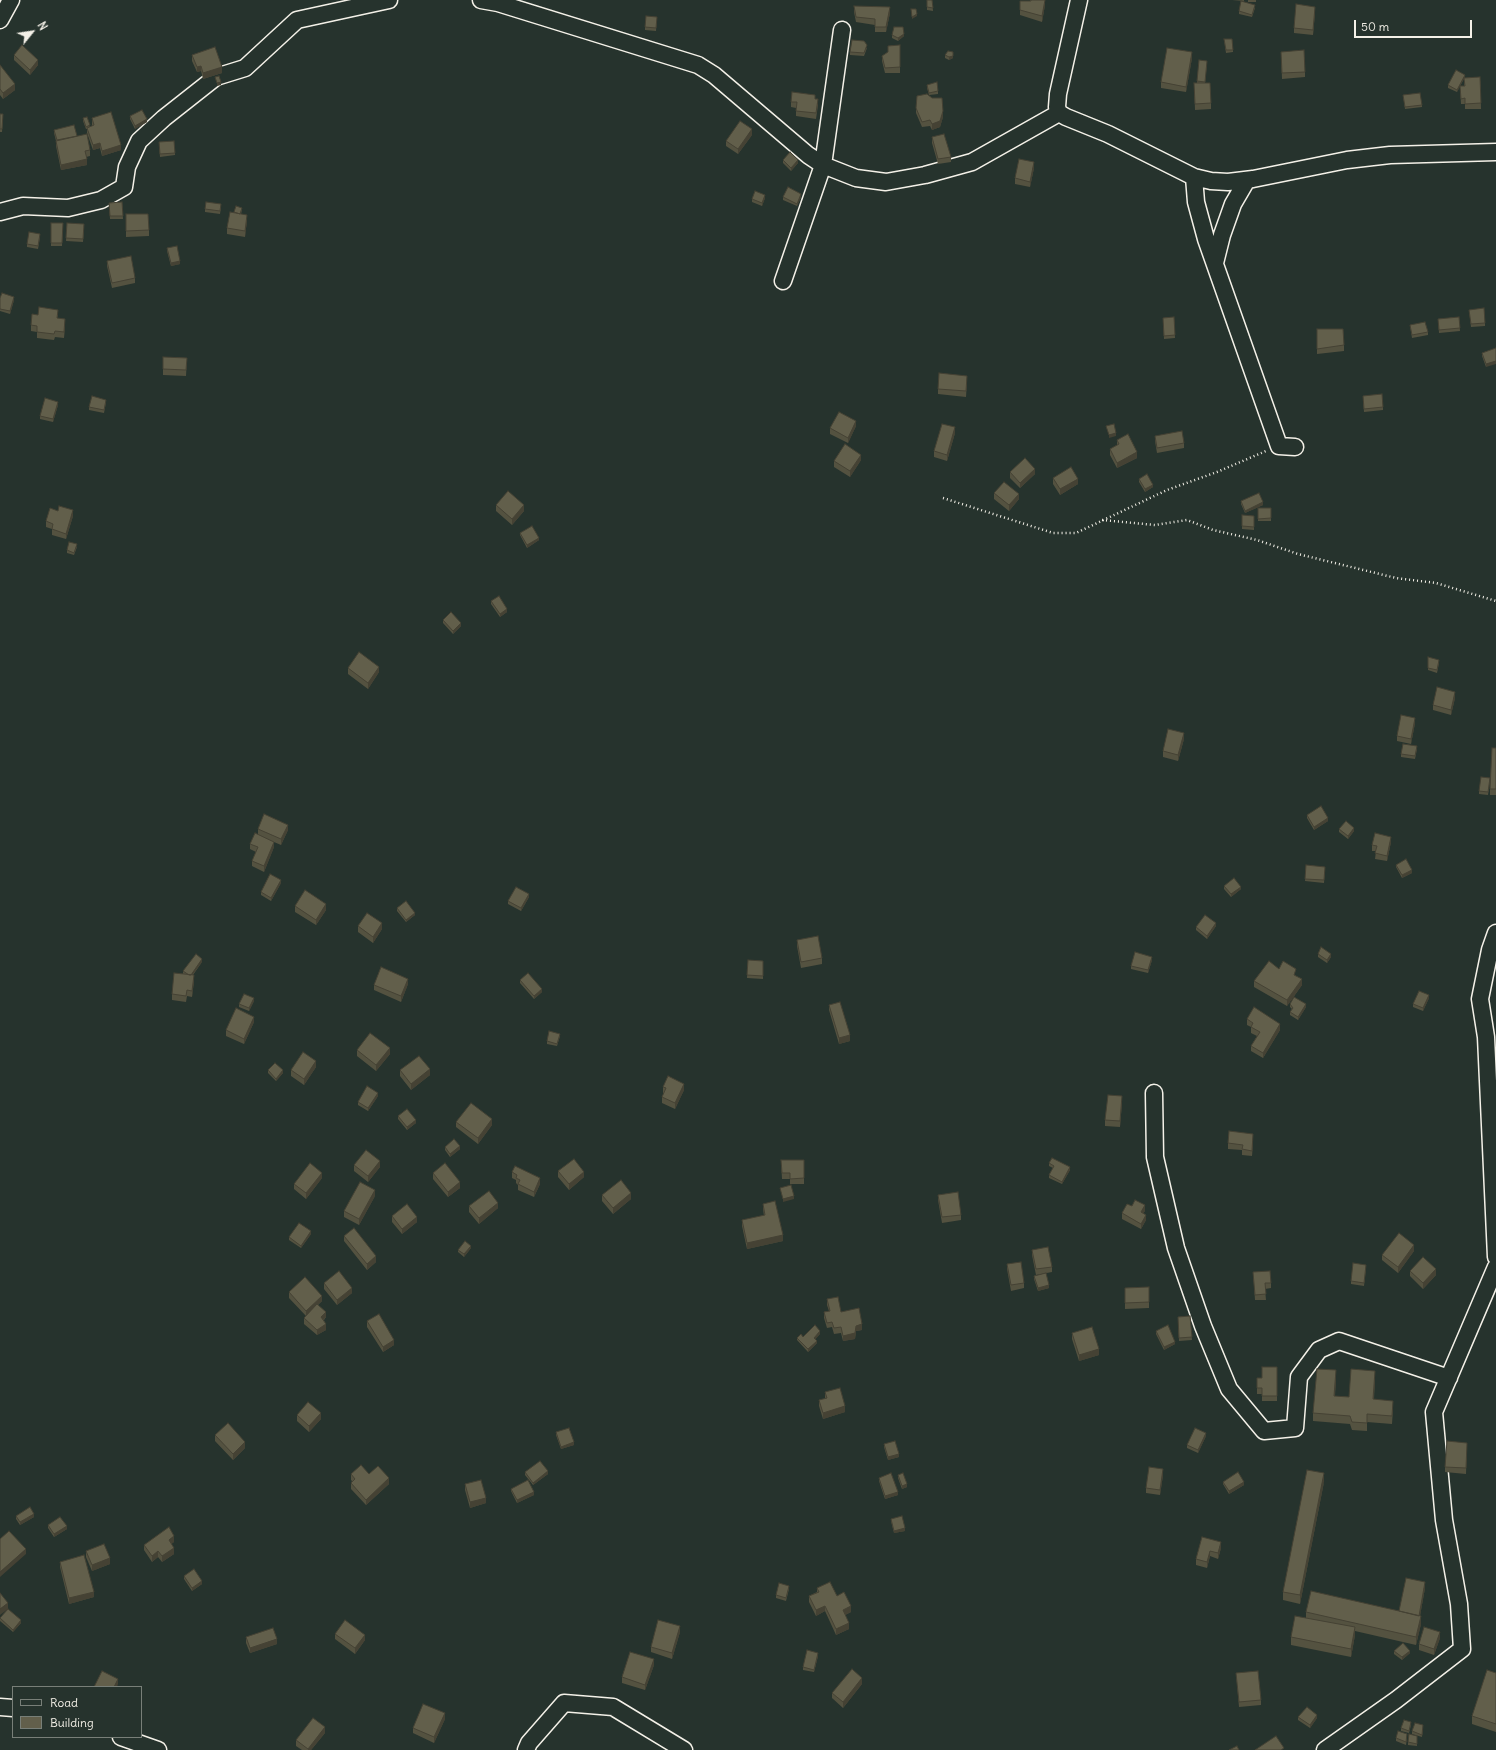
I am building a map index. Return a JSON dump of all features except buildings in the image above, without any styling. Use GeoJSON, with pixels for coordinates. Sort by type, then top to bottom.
{"type":"FeatureCollection","features":[{"type":"Feature","properties":{"kind":"street"},"geometry":{"type":"LineString","coordinates":[[0,20],[10,0]]}},
{"type":"Feature","properties":{"kind":"street"},"geometry":{"type":"LineString","coordinates":[[0,212],[23,206],[68,208],[101,200],[124,187],[127,167],[139,141],[164,118],[216,76],[245,68],[297,20],[389,0]]}},
{"type":"Feature","properties":{"kind":"street"},"geometry":{"type":"LineString","coordinates":[[482,0],[498,3],[698,64],[714,75],[823,166],[856,178],[886,182],[925,175],[972,162],[1059,112]]}},
{"type":"Feature","properties":{"kind":"street"},"geometry":{"type":"LineString","coordinates":[[1079,0],[1058,94],[1057,107],[1059,112],[1066,117],[1114,138],[1194,177],[1217,182],[1247,180],[1347,160],[1440,153],[1496,152]]}},
{"type":"Feature","properties":{"kind":"street"},"geometry":{"type":"LineString","coordinates":[[783,281],[823,166],[842,30]]}},
{"type":"Feature","properties":{"kind":"street"},"geometry":{"type":"LineString","coordinates":[[1194,177],[1196,202],[1206,240],[1279,446],[1295,447]]}},
{"type":"Feature","properties":{"kind":"street"},"geometry":{"type":"LineString","coordinates":[[1215,263],[1222,235],[1233,204],[1247,180]]}},
{"type":"Feature","properties":{"kind":"street"},"geometry":{"type":"LineString","coordinates":[[1496,933],[1490,950],[1480,999],[1486,1037],[1496,1257]]}},
{"type":"Feature","properties":{"kind":"street"},"geometry":{"type":"LineString","coordinates":[[1154,1093],[1155,1157],[1176,1248],[1203,1326],[1229,1389],[1264,1430],[1295,1428],[1299,1377],[1319,1350],[1338,1341],[1449,1378]]}},
{"type":"Feature","properties":{"kind":"street"},"geometry":{"type":"LineString","coordinates":[[1325,1750],[1396,1700],[1462,1649],[1459,1604],[1444,1520],[1434,1412],[1496,1268]]}},
{"type":"Feature","properties":{"kind":"street"},"geometry":{"type":"LineString","coordinates":[[526,1750],[529,1743],[564,1703],[614,1707],[684,1750]]}},
{"type":"Feature","properties":{"kind":"street"},"geometry":{"type":"LineString","coordinates":[[0,1707],[12,1708]]}},
{"type":"Feature","properties":{"kind":"street"},"geometry":{"type":"LineString","coordinates":[[124,1738],[158,1750]]}},
{"type":"Feature","properties":{"kind":"path"},"geometry":{"type":"LineString","coordinates":[[943,498],[1053,533],[1076,533],[1167,490],[1217,472],[1279,446]]}},
{"type":"Feature","properties":{"kind":"path"},"geometry":{"type":"LineString","coordinates":[[1102,520],[1155,525],[1187,520],[1213,530],[1257,540],[1298,554],[1396,578],[1436,583],[1496,601]]}}]}
